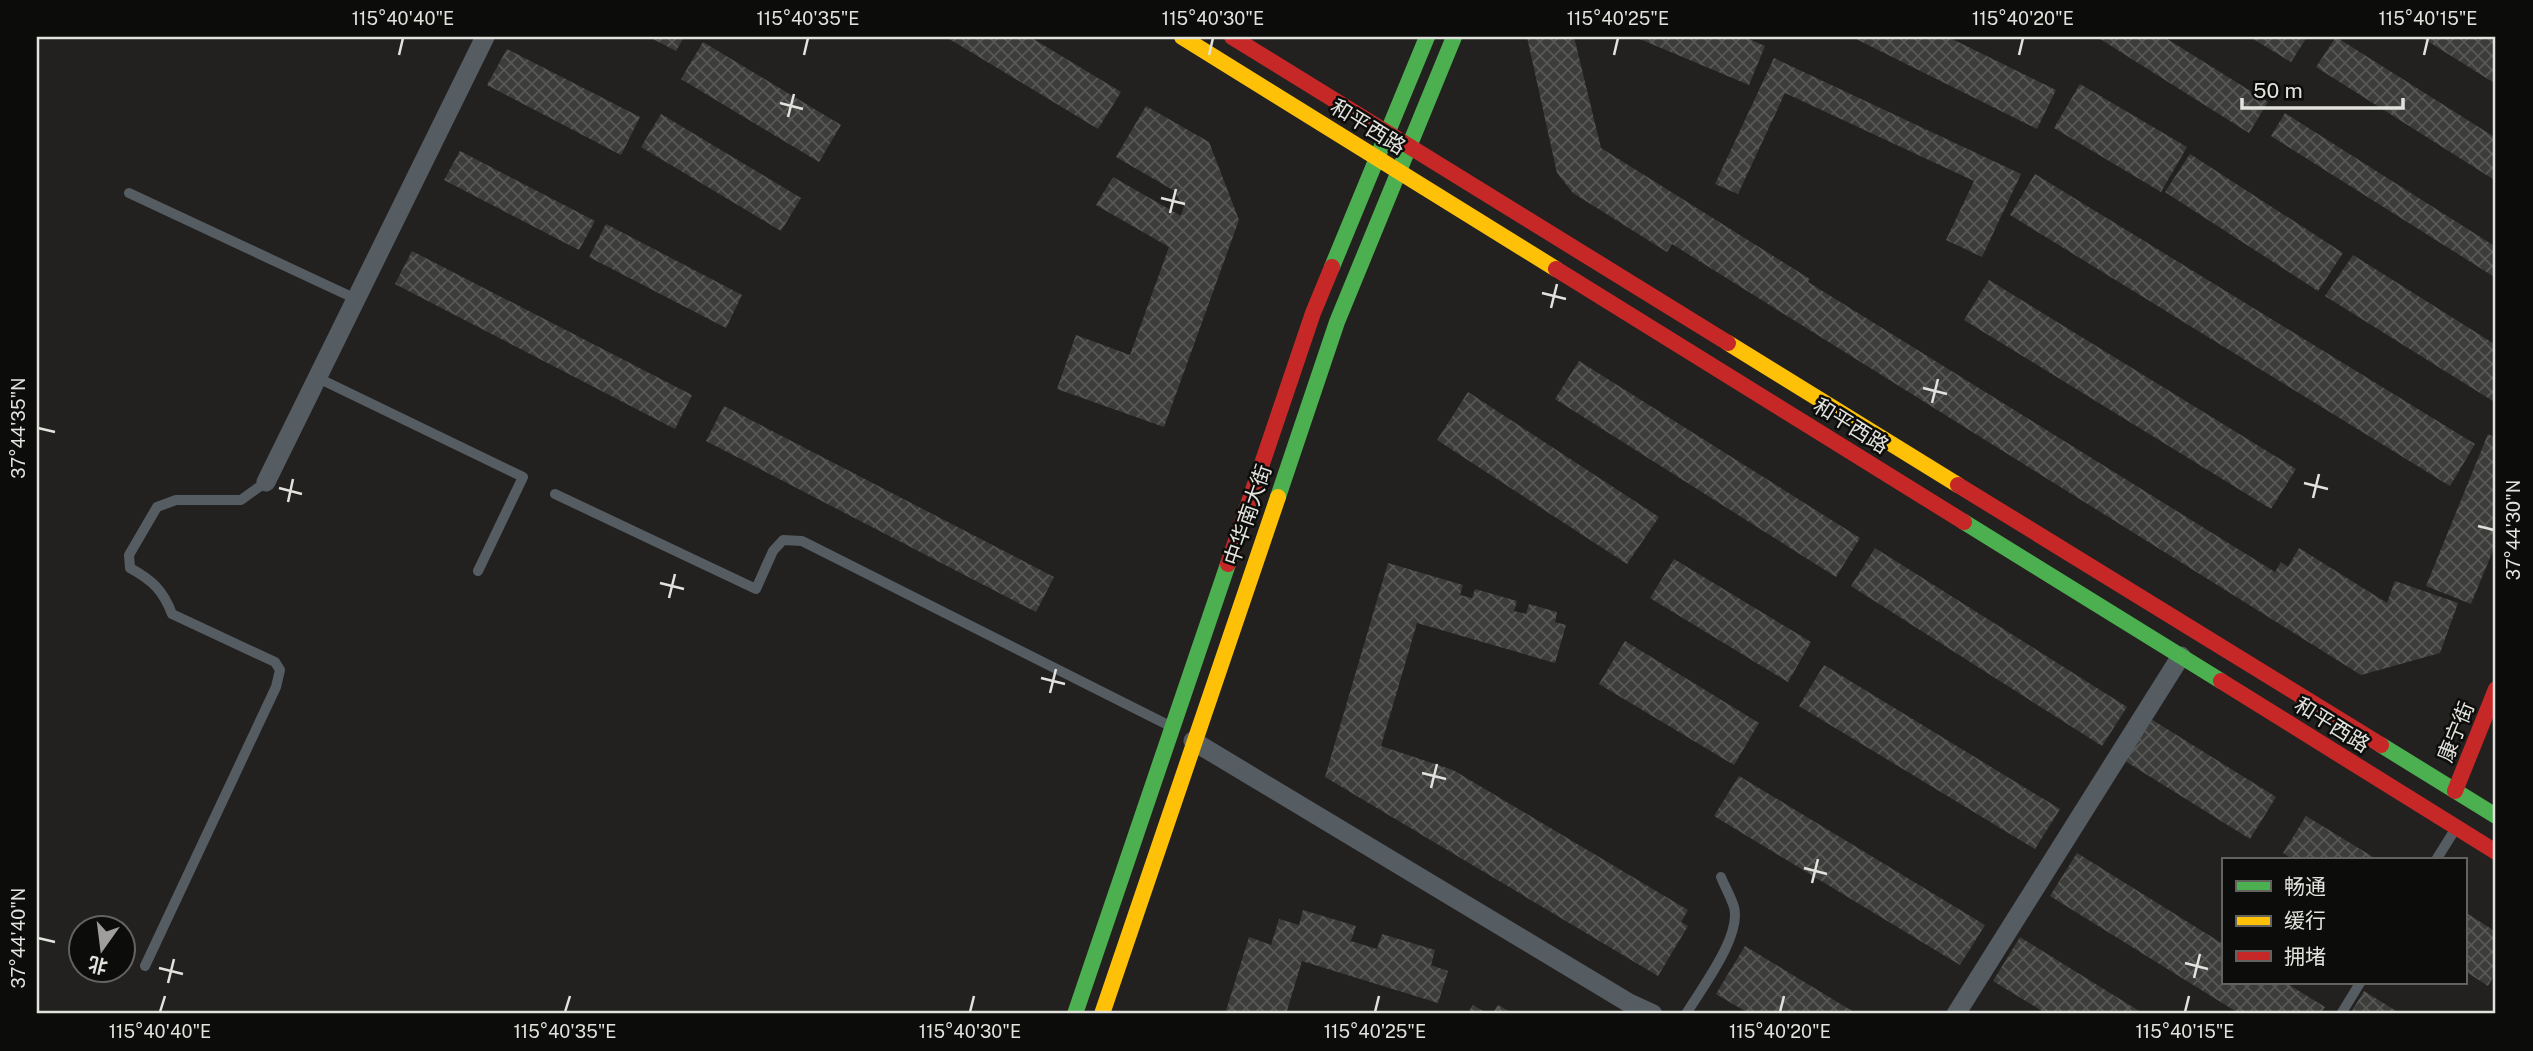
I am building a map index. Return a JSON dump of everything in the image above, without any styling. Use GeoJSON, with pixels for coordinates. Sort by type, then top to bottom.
{"type":"FeatureCollection","features":[{"type":"Feature","properties":{"kind":"main road","name":"和平西路"},"geometry":{"type":"LineString","coordinates":[[1182,37],[2496,852]]}},
{"type":"Feature","properties":{"kind":"main road","name":"和平西路"},"geometry":{"type":"LineString","coordinates":[[1232,37],[2496,816]]}},
{"type":"Feature","properties":{"kind":"main road","name":"中华南大街"},"geometry":{"type":"LineString","coordinates":[[1075,1014],[1313,313],[1427,37]]}},
{"type":"Feature","properties":{"kind":"main road","name":"中华南大街"},"geometry":{"type":"LineString","coordinates":[[1102,1014],[1336,322],[1454,37]]}},
{"type":"Feature","properties":{"kind":"main road","name":"康宁街"},"geometry":{"type":"LineString","coordinates":[[2455,791],[2496,689]]}},
{"type":"Feature","properties":{"kind":"street"},"geometry":{"type":"LineString","coordinates":[[266,482],[485,37]]}},
{"type":"Feature","properties":{"kind":"street"},"geometry":{"type":"LineString","coordinates":[[1956,1014],[2181,656]]}},
{"type":"Feature","properties":{"kind":"street"},"geometry":{"type":"LineString","coordinates":[[1193,741],[1629,1003],[1653,1014]]}},
{"type":"Feature","properties":{"kind":"lane"},"geometry":{"type":"LineString","coordinates":[[129,193],[356,299]]}},
{"type":"Feature","properties":{"kind":"lane"},"geometry":{"type":"LineString","coordinates":[[318,378],[523,477],[478,570]]}},
{"type":"Feature","properties":{"kind":"lane"},"geometry":{"type":"LineString","coordinates":[[145,966],[276,687],[280,670],[275,663],[172,614],[165,594],[159,587],[130,568],[129,555],[157,507],[176,500],[241,500],[266,482]]}},
{"type":"Feature","properties":{"kind":"lane"},"geometry":{"type":"LineString","coordinates":[[555,494],[756,589],[773,551],[783,540],[802,541],[1171,727]]}},
{"type":"Feature","properties":{"kind":"lane"},"geometry":{"type":"LineString","coordinates":[[2437,858],[2456,827]]}},
{"type":"Feature","properties":{"kind":"lane"},"geometry":{"type":"LineString","coordinates":[[1686,1014],[1728,944],[1735,926],[1735,909],[1720,877]]}},
{"type":"Feature","properties":{"kind":"lane"},"geometry":{"type":"LineString","coordinates":[[2341,1014],[2359,984]]}},
{"type":"Feature","properties":{"kind":"building"},"geometry":{"type":"Polygon","coordinates":[[[649,37],[684,37],[676,51],[649,37]]]}},
{"type":"Feature","properties":{"kind":"building"},"geometry":{"type":"Polygon","coordinates":[[[946,37],[1030,37],[1121,92],[1098,129],[946,37]]]}},
{"type":"Feature","properties":{"kind":"building"},"geometry":{"type":"Polygon","coordinates":[[[1527,37],[1574,37],[1601,148],[1810,279],[1808,282],[2275,572],[2281,562],[2288,567],[2299,548],[2387,603],[2395,581],[2458,603],[2440,653],[2361,675],[1672,244],[1667,252],[1573,193],[1557,173],[1527,37]]]}},
{"type":"Feature","properties":{"kind":"building"},"geometry":{"type":"Polygon","coordinates":[[[1635,37],[1744,37],[1765,46],[1749,85],[1635,37]]]}},
{"type":"Feature","properties":{"kind":"building"},"geometry":{"type":"Polygon","coordinates":[[[1852,37],[1948,37],[2056,90],[2037,129],[1852,37]]]}},
{"type":"Feature","properties":{"kind":"building"},"geometry":{"type":"Polygon","coordinates":[[[2097,37],[2164,37],[2268,102],[2249,133],[2097,37]]]}},
{"type":"Feature","properties":{"kind":"building"},"geometry":{"type":"Polygon","coordinates":[[[2250,37],[2307,37],[2291,62],[2250,37]]]}},
{"type":"Feature","properties":{"kind":"building"},"geometry":{"type":"Polygon","coordinates":[[[2336,37],[2496,138],[2496,181],[2316,67],[2336,37]]]}},
{"type":"Feature","properties":{"kind":"building"},"geometry":{"type":"Polygon","coordinates":[[[2421,37],[2492,37],[2496,40],[2496,84],[2421,37]]]}},
{"type":"Feature","properties":{"kind":"building"},"geometry":{"type":"Polygon","coordinates":[[[703,42],[841,125],[819,162],[681,79],[703,42]]]}},
{"type":"Feature","properties":{"kind":"building"},"geometry":{"type":"Polygon","coordinates":[[[507,49],[640,117],[621,155],[487,85],[507,49]]]}},
{"type":"Feature","properties":{"kind":"building"},"geometry":{"type":"Polygon","coordinates":[[[1774,58],[2021,174],[1982,257],[1946,240],[1974,181],[1785,93],[1738,194],[1715,184],[1774,58]]]}},
{"type":"Feature","properties":{"kind":"building"},"geometry":{"type":"Polygon","coordinates":[[[2080,84],[2187,147],[2161,192],[2054,128],[2080,84]]]}},
{"type":"Feature","properties":{"kind":"building"},"geometry":{"type":"Polygon","coordinates":[[[1146,106],[1209,142],[1239,220],[1164,427],[1057,389],[1076,335],[1130,355],[1169,247],[1096,205],[1113,177],[1181,216],[1184,206],[1173,190],[1116,157],[1146,106]]]}},
{"type":"Feature","properties":{"kind":"building"},"geometry":{"type":"Polygon","coordinates":[[[2285,113],[2496,247],[2496,278],[2271,136],[2285,113]]]}},
{"type":"Feature","properties":{"kind":"building"},"geometry":{"type":"Polygon","coordinates":[[[661,114],[801,198],[781,231],[641,147],[661,114]]]}},
{"type":"Feature","properties":{"kind":"building"},"geometry":{"type":"Polygon","coordinates":[[[460,151],[595,221],[579,250],[444,180],[460,151]]]}},
{"type":"Feature","properties":{"kind":"building"},"geometry":{"type":"Polygon","coordinates":[[[2190,154],[2343,253],[2318,291],[2165,192],[2190,154]]]}},
{"type":"Feature","properties":{"kind":"building"},"geometry":{"type":"Polygon","coordinates":[[[2035,174],[2475,444],[2450,486],[2010,215],[2035,174]]]}},
{"type":"Feature","properties":{"kind":"building"},"geometry":{"type":"Polygon","coordinates":[[[606,224],[742,295],[726,328],[589,257],[606,224]]]}},
{"type":"Feature","properties":{"kind":"building"},"geometry":{"type":"Polygon","coordinates":[[[412,251],[692,395],[675,429],[395,284],[412,251]]]}},
{"type":"Feature","properties":{"kind":"building"},"geometry":{"type":"Polygon","coordinates":[[[2353,255],[2496,345],[2496,403],[2325,296],[2353,255]]]}},
{"type":"Feature","properties":{"kind":"building"},"geometry":{"type":"Polygon","coordinates":[[[1989,280],[2296,469],[2271,509],[1964,320],[1989,280]]]}},
{"type":"Feature","properties":{"kind":"building"},"geometry":{"type":"Polygon","coordinates":[[[1579,361],[1860,538],[1836,577],[1555,399],[1579,361]]]}},
{"type":"Feature","properties":{"kind":"building"},"geometry":{"type":"Polygon","coordinates":[[[1468,392],[1659,517],[1627,564],[1437,440],[1468,392]]]}},
{"type":"Feature","properties":{"kind":"building"},"geometry":{"type":"Polygon","coordinates":[[[724,406],[1054,577],[1036,612],[706,441],[724,406]]]}},
{"type":"Feature","properties":{"kind":"building"},"geometry":{"type":"Polygon","coordinates":[[[2488,434],[2496,438],[2496,543],[2471,604],[2426,586],[2488,434]]]}},
{"type":"Feature","properties":{"kind":"building"},"geometry":{"type":"Polygon","coordinates":[[[1875,548],[2127,707],[2102,746],[1851,586],[1875,548]]]}},
{"type":"Feature","properties":{"kind":"building"},"geometry":{"type":"Polygon","coordinates":[[[1674,559],[1811,642],[1788,682],[1650,598],[1674,559]]]}},
{"type":"Feature","properties":{"kind":"building"},"geometry":{"type":"Polygon","coordinates":[[[1388,563],[1463,585],[1460,595],[1472,598],[1475,589],[1517,601],[1514,611],[1526,614],[1529,604],[1557,612],[1555,622],[1566,625],[1555,663],[1417,623],[1381,746],[1453,770],[1688,910],[1681,922],[1688,926],[1658,976],[1325,777],[1388,563]]]}},
{"type":"Feature","properties":{"kind":"building"},"geometry":{"type":"Polygon","coordinates":[[[1625,641],[1759,723],[1734,765],[1599,684],[1625,641]]]}},
{"type":"Feature","properties":{"kind":"building"},"geometry":{"type":"Polygon","coordinates":[[[1824,665],[2060,809],[2035,849],[1799,706],[1824,665]]]}},
{"type":"Feature","properties":{"kind":"building"},"geometry":{"type":"Polygon","coordinates":[[[2151,719],[2276,797],[2250,839],[2125,761],[2151,719]]]}},
{"type":"Feature","properties":{"kind":"building"},"geometry":{"type":"Polygon","coordinates":[[[1739,776],[1985,925],[1960,965],[1714,816],[1739,776]]]}},
{"type":"Feature","properties":{"kind":"building"},"geometry":{"type":"Polygon","coordinates":[[[2306,816],[2375,858],[2291,858],[2283,853],[2306,816]]]}},
{"type":"Feature","properties":{"kind":"building"},"geometry":{"type":"Polygon","coordinates":[[[2077,853],[2222,943],[2222,984],[2288,984],[2325,1007],[2320,1014],[2240,1014],[2050,896],[2077,853]]]}},
{"type":"Feature","properties":{"kind":"building"},"geometry":{"type":"Polygon","coordinates":[[[1303,910],[1356,926],[1351,941],[1377,949],[1382,934],[1435,950],[1431,965],[1448,971],[1438,1003],[1302,961],[1286,1014],[1225,1014],[1249,937],[1271,945],[1279,919],[1299,925],[1303,910]]]}},
{"type":"Feature","properties":{"kind":"building"},"geometry":{"type":"Polygon","coordinates":[[[2466,913],[2496,932],[2496,972],[2488,986],[2466,972],[2466,913]]]}},
{"type":"Feature","properties":{"kind":"building"},"geometry":{"type":"Polygon","coordinates":[[[2020,937],[2144,1014],[2047,1014],[1993,981],[2020,937]]]}},
{"type":"Feature","properties":{"kind":"building"},"geometry":{"type":"Polygon","coordinates":[[[1745,946],[1857,1014],[1750,1014],[1716,994],[1745,946]]]}},
{"type":"Feature","properties":{"kind":"building"},"geometry":{"type":"Polygon","coordinates":[[[2364,991],[2401,1014],[2350,1014],[2364,991]]]}},
{"type":"Feature","properties":{"kind":"building"},"geometry":{"type":"Polygon","coordinates":[[[1473,1005],[1488,1014],[1467,1014],[1473,1005]]]}},
{"type":"Feature","properties":{"kind":"building"},"geometry":{"type":"Polygon","coordinates":[[[1498,1005],[1514,1014],[1492,1014],[1498,1005]]]}},
{"type":"Feature","properties":{"kind":"traffic: fast"},"geometry":{"type":"LineString","coordinates":[[1332,267],[1427,37]]}},
{"type":"Feature","properties":{"kind":"traffic: fast"},"geometry":{"type":"LineString","coordinates":[[1278,497],[1337,322],[1454,37]]}},
{"type":"Feature","properties":{"kind":"traffic: fast"},"geometry":{"type":"LineString","coordinates":[[1964,522],[2221,681]]}},
{"type":"Feature","properties":{"kind":"traffic: fast"},"geometry":{"type":"LineString","coordinates":[[1075,1014],[1228,564]]}},
{"type":"Feature","properties":{"kind":"traffic: fast"},"geometry":{"type":"LineString","coordinates":[[2381,745],[2496,816]]}},
{"type":"Feature","properties":{"kind":"traffic: slow"},"geometry":{"type":"LineString","coordinates":[[1182,37],[1556,269]]}},
{"type":"Feature","properties":{"kind":"traffic: slow"},"geometry":{"type":"LineString","coordinates":[[1728,343],[1958,485]]}},
{"type":"Feature","properties":{"kind":"traffic: slow"},"geometry":{"type":"LineString","coordinates":[[1102,1014],[1278,497]]}},
{"type":"Feature","properties":{"kind":"traffic: jam"},"geometry":{"type":"LineString","coordinates":[[1232,37],[1728,343]]}},
{"type":"Feature","properties":{"kind":"traffic: jam"},"geometry":{"type":"LineString","coordinates":[[1228,564],[1313,313],[1332,267]]}},
{"type":"Feature","properties":{"kind":"traffic: jam"},"geometry":{"type":"LineString","coordinates":[[1556,269],[1964,522]]}},
{"type":"Feature","properties":{"kind":"traffic: jam"},"geometry":{"type":"LineString","coordinates":[[1958,485],[2381,745]]}},
{"type":"Feature","properties":{"kind":"traffic: jam"},"geometry":{"type":"LineString","coordinates":[[2221,681],[2496,852]]}},
{"type":"Feature","properties":{"kind":"traffic: jam"},"geometry":{"type":"LineString","coordinates":[[2455,791],[2496,689]]}}]}
